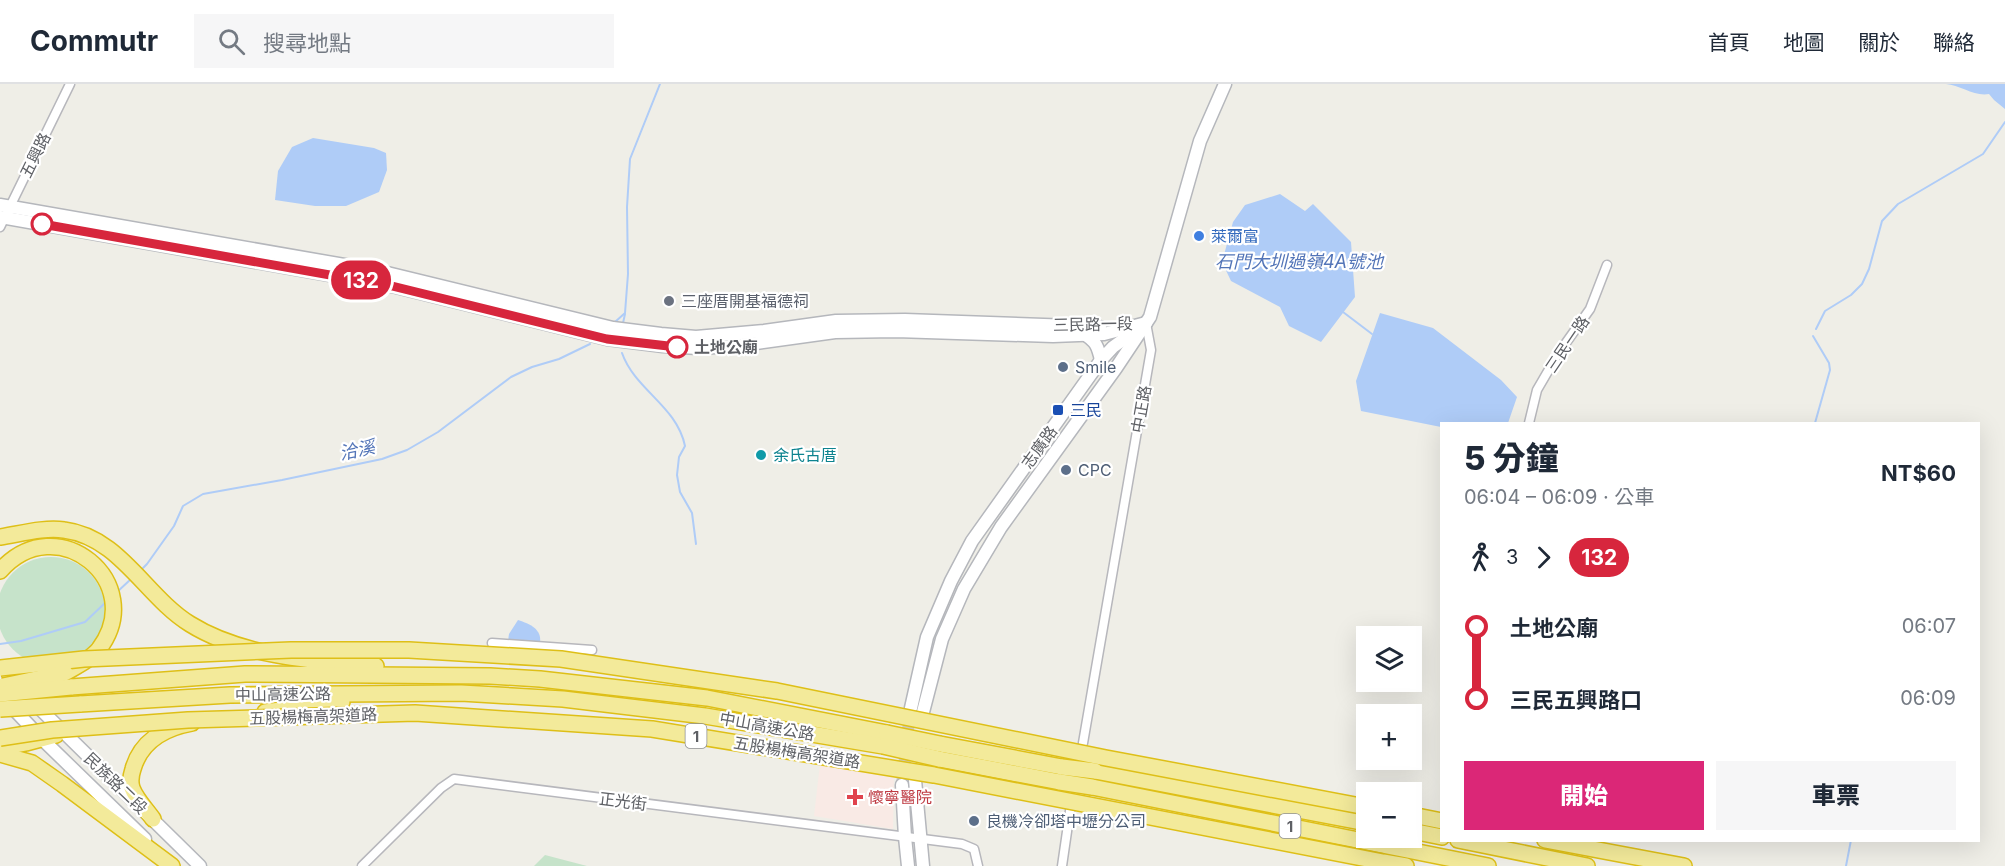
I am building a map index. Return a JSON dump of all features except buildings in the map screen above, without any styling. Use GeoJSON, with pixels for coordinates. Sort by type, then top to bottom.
{"type":"FeatureCollection","features":[{"type":"Feature","properties":{"kind":"highway"},"geometry":{"type":"LineString","coordinates":[[0,537],[62,530],[91,537],[117,555],[170,609],[190,624],[225,642],[298,659],[490,676]]}},
{"type":"Feature","properties":{"kind":"highway"},"geometry":{"type":"LineString","coordinates":[[0,543],[34,532]]}},
{"type":"Feature","properties":{"kind":"highway"},"geometry":{"type":"LineString","coordinates":[[0,571],[10,559],[28,549],[49,545],[70,548],[88,558],[102,573],[111,592],[113,612],[109,632],[98,650],[82,663],[65,673],[0,687]]}},
{"type":"Feature","properties":{"kind":"highway","name":"1"},"geometry":{"type":"LineString","coordinates":[[0,666],[84,659],[291,650],[409,650],[561,659],[777,692],[1356,805]]}},
{"type":"Feature","properties":{"kind":"highway","name":"中山高速公路"},"geometry":{"type":"LineString","coordinates":[[2,700],[71,687],[245,674],[490,676],[540,679],[707,698],[885,740],[939,759],[1061,774],[1095,771],[1356,821]]}},
{"type":"Feature","properties":{"kind":"highway"},"geometry":{"type":"LineString","coordinates":[[0,748],[63,733],[201,721],[343,702],[461,693]]}},
{"type":"Feature","properties":{"kind":"highway","name":"中山高速公路"},"geometry":{"type":"LineString","coordinates":[[2,700],[80,704],[230,695],[461,693],[563,699],[885,740],[940,744],[1061,774],[1092,787],[1488,866]]}},
{"type":"Feature","properties":{"kind":"highway","name":"五股楊梅高架道路"},"geometry":{"type":"LineString","coordinates":[[0,738],[52,730],[188,720],[415,713],[652,729],[934,775],[1406,866]]}},
{"type":"Feature","properties":{"kind":"highway"},"geometry":{"type":"LineString","coordinates":[[153,819],[132,787],[131,776],[136,759],[145,744],[180,725],[201,721]]}},
{"type":"Feature","properties":{"kind":"highway"},"geometry":{"type":"LineString","coordinates":[[0,754],[32,763],[173,866]]}},
{"type":"Feature","properties":{"kind":"highway"},"geometry":{"type":"LineString","coordinates":[[1422,817],[1440,821]]}},
{"type":"Feature","properties":{"kind":"highway"},"geometry":{"type":"LineString","coordinates":[[1422,833],[1440,837]]}},
{"type":"Feature","properties":{"kind":"highway"},"geometry":{"type":"LineString","coordinates":[[1468,842],[1587,866]]}},
{"type":"Feature","properties":{"kind":"highway"},"geometry":{"type":"LineString","coordinates":[[1556,842],[1684,866]]}},
{"type":"Feature","properties":{"kind":"main road"},"geometry":{"type":"LineString","coordinates":[[1146,323],[1150,318],[1164,273],[1200,141],[1225,84]]}},
{"type":"Feature","properties":{"kind":"main road","name":"三民路一段"},"geometry":{"type":"LineString","coordinates":[[3,215],[379,271],[610,334],[698,348],[735,346],[835,332],[896,331],[1053,336],[1104,334],[1146,323]]}},
{"type":"Feature","properties":{"kind":"main road","name":"三民路一段"},"geometry":{"type":"LineString","coordinates":[[610,334],[696,337],[836,321],[905,320],[1108,327],[1146,323]]}},
{"type":"Feature","properties":{"kind":"main road","name":"志廣路"},"geometry":{"type":"LineString","coordinates":[[910,708],[927,637],[951,581],[972,541],[1101,360],[1113,347],[1146,323]]}},
{"type":"Feature","properties":{"kind":"main road","name":"志廣路"},"geometry":{"type":"LineString","coordinates":[[923,712],[942,639],[969,579],[1001,527],[1146,323]]}},
{"type":"Feature","properties":{"kind":"main road"},"geometry":{"type":"LineString","coordinates":[[1084,334],[1092,338],[1098,346],[1101,360]]}},
{"type":"Feature","properties":{"kind":"main road","name":"民族路二段"},"geometry":{"type":"LineString","coordinates":[[0,666],[63,733],[200,866]]}},
{"type":"Feature","properties":{"kind":"main road","name":"民族路二段"},"geometry":{"type":"LineString","coordinates":[[2,700],[173,866]]}},
{"type":"Feature","properties":{"kind":"main road"},"geometry":{"type":"LineString","coordinates":[[915,780],[922,866]]}},
{"type":"Feature","properties":{"kind":"main road"},"geometry":{"type":"LineString","coordinates":[[902,785],[908,866]]}},
{"type":"Feature","properties":{"kind":"street","name":"五興路"},"geometry":{"type":"LineString","coordinates":[[3,215],[70,84]]}},
{"type":"Feature","properties":{"kind":"street","name":"三民一路"},"geometry":{"type":"LineString","coordinates":[[1529,422],[1537,390],[1558,354],[1590,309],[1607,266]]}},
{"type":"Feature","properties":{"kind":"street","name":"中正路"},"geometry":{"type":"LineString","coordinates":[[1083,743],[1151,350],[1146,323]]}},
{"type":"Feature","properties":{"kind":"street"},"geometry":{"type":"LineString","coordinates":[[492,643],[592,650]]}},
{"type":"Feature","properties":{"kind":"street","name":"正光街"},"geometry":{"type":"LineString","coordinates":[[362,866],[441,788],[454,779],[962,844],[974,849],[978,866]]}},
{"type":"Feature","properties":{"kind":"street"},"geometry":{"type":"LineString","coordinates":[[1062,866],[1071,804]]}},
{"type":"Feature","properties":{"kind":"shaded area","name":"懷寧醫院"},"geometry":{"type":"Polygon","coordinates":[[[820,764],[894,778],[893,829],[814,816],[820,764]]]}},
{"type":"Feature","properties":{"kind":"green space"},"geometry":{"type":"Polygon","coordinates":[[[40,558],[62,558],[81,566],[96,581],[104,600],[104,622],[96,641],[81,656],[62,664],[40,664],[21,656],[6,641],[-1,625],[-1,597],[6,581],[21,566],[40,558]]]}},
{"type":"Feature","properties":{"kind":"green space"},"geometry":{"type":"Polygon","coordinates":[[[545,855],[587,866],[534,866],[545,855]]]}},
{"type":"Feature","properties":{"kind":"water"},"geometry":{"type":"Polygon","coordinates":[[[1946,84],[2005,84],[2005,109],[1989,94],[1978,94],[1946,84]]]}},
{"type":"Feature","properties":{"kind":"water"},"geometry":{"type":"Polygon","coordinates":[[[313,138],[374,148],[386,153],[387,170],[379,192],[346,206],[315,206],[275,200],[278,171],[292,147],[313,138]]]}},
{"type":"Feature","properties":{"kind":"water","name":"石門大圳過嶺4A號池"},"geometry":{"type":"Polygon","coordinates":[[[1280,194],[1305,211],[1313,204],[1351,242],[1355,297],[1321,342],[1289,326],[1280,307],[1231,281],[1222,262],[1233,222],[1245,205],[1280,194]]]}},
{"type":"Feature","properties":{"kind":"water","name":"石門大圳過嶺4A號池"},"geometry":{"type":"Polygon","coordinates":[[[1380,313],[1433,328],[1501,380],[1517,397],[1508,422],[1440,422],[1440,427],[1361,411],[1356,381],[1380,313]]]}},
{"type":"Feature","properties":{"kind":"water"},"geometry":{"type":"Polygon","coordinates":[[[518,620],[531,625],[537,631],[540,643],[508,641],[509,634],[518,620]]]}},
{"type":"Feature","properties":{"kind":"waterway","name":"洽溪"},"geometry":{"type":"LineString","coordinates":[[615,322],[625,313],[630,159],[660,84]]}},
{"type":"Feature","properties":{"kind":"waterway"},"geometry":{"type":"LineString","coordinates":[[1816,329],[1825,311],[1851,295],[1862,284],[1869,269],[1882,221],[1898,204],[1983,154],[2005,122]]}},
{"type":"Feature","properties":{"kind":"waterway"},"geometry":{"type":"LineString","coordinates":[[1343,312],[1372,334]]}},
{"type":"Feature","properties":{"kind":"waterway","name":"洽溪"},"geometry":{"type":"LineString","coordinates":[[623,323],[625,314]]}},
{"type":"Feature","properties":{"kind":"waterway"},"geometry":{"type":"LineString","coordinates":[[1813,336],[1829,363],[1830,370],[1815,422]]}},
{"type":"Feature","properties":{"kind":"waterway","name":"洽溪"},"geometry":{"type":"LineString","coordinates":[[140,571],[174,526],[183,506],[203,494],[382,459],[407,450],[438,432],[511,377],[532,367],[559,359],[590,344]]}},
{"type":"Feature","properties":{"kind":"waterway"},"geometry":{"type":"LineString","coordinates":[[622,353],[636,378],[665,409],[681,432],[685,446],[679,457],[677,475],[680,492],[692,513],[696,544]]}},
{"type":"Feature","properties":{"kind":"waterway","name":"洽溪"},"geometry":{"type":"LineString","coordinates":[[116,593],[131,579]]}},
{"type":"Feature","properties":{"kind":"waterway","name":"洽溪"},"geometry":{"type":"LineString","coordinates":[[0,644],[21,641],[85,622],[106,602]]}},
{"type":"Feature","properties":{"kind":"waterway"},"geometry":{"type":"LineString","coordinates":[[1846,866],[1851,842]]}},
{"type":"Feature","properties":{"kind":"tunnel"},"geometry":{"type":"LineString","coordinates":[[902,785],[910,712]]}},
{"type":"Feature","properties":{"kind":"bus line","name":"132"},"geometry":{"type":"LineString","coordinates":[[42,224],[341,276],[392,286],[607,339],[677,347]]}},
{"type":"Feature","properties":{"kind":"place","name":"萊爾富"},"geometry":{"type":"Point","coordinates":[1199,236]}},
{"type":"Feature","properties":{"kind":"place","name":"三座厝開基福德祠"},"geometry":{"type":"Point","coordinates":[669,301]}},
{"type":"Feature","properties":{"kind":"place","name":"土地公廟"},"geometry":{"type":"Point","coordinates":[677,347]}},
{"type":"Feature","properties":{"kind":"place","name":"Smile"},"geometry":{"type":"Point","coordinates":[1063,367]}},
{"type":"Feature","properties":{"kind":"place","name":"三民"},"geometry":{"type":"Point","coordinates":[1058,410]}},
{"type":"Feature","properties":{"kind":"place","name":"余氏古厝"},"geometry":{"type":"Point","coordinates":[761,455]}},
{"type":"Feature","properties":{"kind":"place","name":"CPC"},"geometry":{"type":"Point","coordinates":[1066,470]}},
{"type":"Feature","properties":{"kind":"place","name":"懷寧醫院"},"geometry":{"type":"Point","coordinates":[855,797]}},
{"type":"Feature","properties":{"kind":"place","name":"良機冷卻塔中壢分公司"},"geometry":{"type":"Point","coordinates":[974,821]}}]}
